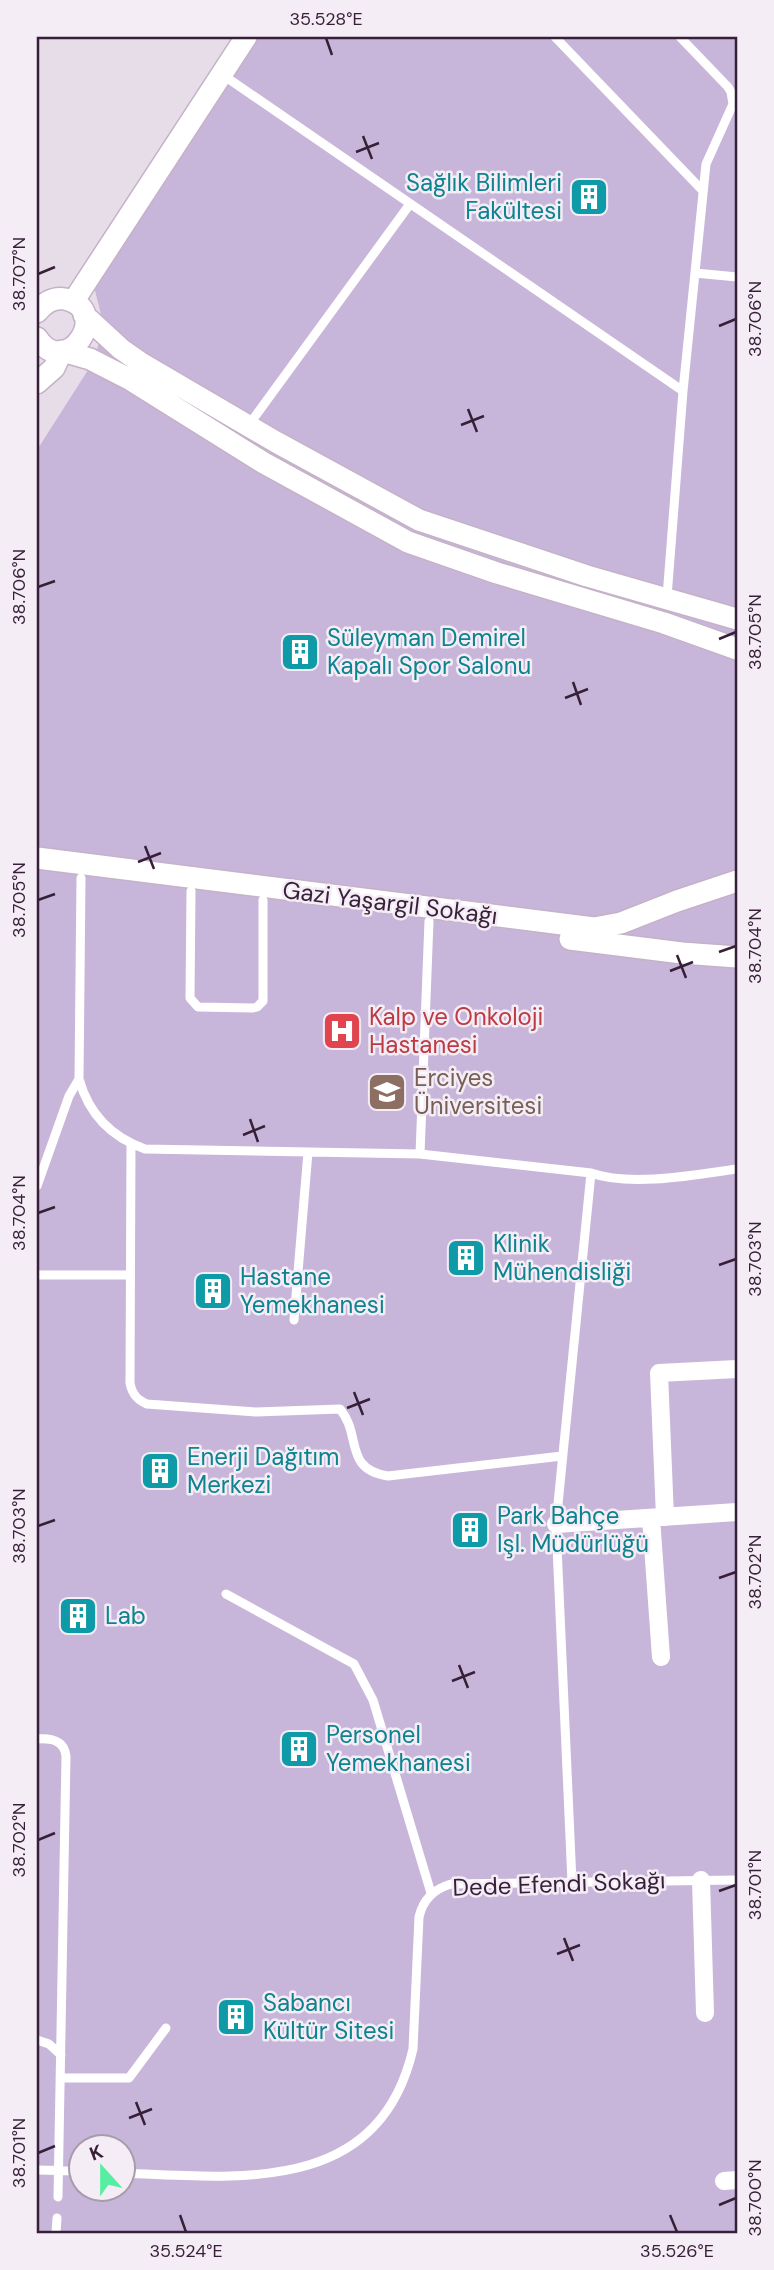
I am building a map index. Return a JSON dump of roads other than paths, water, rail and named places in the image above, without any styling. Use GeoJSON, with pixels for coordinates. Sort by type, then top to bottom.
{"type":"FeatureCollection","features":[{"type":"Feature","properties":{"kind":"street"},"geometry":{"type":"LineString","coordinates":[[78,308],[246,37]]}},
{"type":"Feature","properties":{"kind":"street"},"geometry":{"type":"LineString","coordinates":[[37,312],[49,301],[65,299],[131,357],[248,426],[419,520],[504,550],[737,619]]}},
{"type":"Feature","properties":{"kind":"street"},"geometry":{"type":"LineString","coordinates":[[37,383],[54,368],[62,351],[77,345],[86,331],[78,308]]}},
{"type":"Feature","properties":{"kind":"street"},"geometry":{"type":"LineString","coordinates":[[37,338],[46,348],[90,359],[131,380],[264,463],[408,542],[504,575],[664,623],[737,649]]}},
{"type":"Feature","properties":{"kind":"street","name":"Gazi Yaşargil Sokağı"},"geometry":{"type":"LineString","coordinates":[[37,858],[594,928],[621,923],[737,881]]}},
{"type":"Feature","properties":{"kind":"street","name":"Gazi Yaşargil Sokağı"},"geometry":{"type":"LineString","coordinates":[[37,873],[682,953],[737,957]]}},
{"type":"Feature","properties":{"kind":"street"},"geometry":{"type":"LineString","coordinates":[[661,1657],[659,1373],[737,1370]]}},
{"type":"Feature","properties":{"kind":"street"},"geometry":{"type":"LineString","coordinates":[[556,1524],[737,1512]]}},
{"type":"Feature","properties":{"kind":"street"},"geometry":{"type":"LineString","coordinates":[[701,1880],[705,2012]]}},
{"type":"Feature","properties":{"kind":"lane"},"geometry":{"type":"LineString","coordinates":[[555,37],[703,191]]}},
{"type":"Feature","properties":{"kind":"lane"},"geometry":{"type":"LineString","coordinates":[[667,599],[683,391],[706,164],[732,108],[733,99],[728,87],[680,37]]}},
{"type":"Feature","properties":{"kind":"lane"},"geometry":{"type":"LineString","coordinates":[[221,74],[683,391]]}},
{"type":"Feature","properties":{"kind":"lane"},"geometry":{"type":"LineString","coordinates":[[248,426],[410,204]]}},
{"type":"Feature","properties":{"kind":"lane"},"geometry":{"type":"LineString","coordinates":[[695,273],[737,277]]}},
{"type":"Feature","properties":{"kind":"lane"},"geometry":{"type":"LineString","coordinates":[[81,878],[79,1079],[96,1117],[117,1137],[131,1144],[145,1149],[419,1154],[591,1174],[608,1179],[684,1176],[737,1169]]}},
{"type":"Feature","properties":{"kind":"lane"},"geometry":{"type":"LineString","coordinates":[[191,891],[190,998],[194,1005],[203,1008],[253,1008],[263,1001],[263,900]]}},
{"type":"Feature","properties":{"kind":"lane"},"geometry":{"type":"LineString","coordinates":[[419,1154],[429,921]]}},
{"type":"Feature","properties":{"kind":"lane"},"geometry":{"type":"LineString","coordinates":[[37,1186],[69,1096],[79,1079]]}},
{"type":"Feature","properties":{"kind":"lane"},"geometry":{"type":"LineString","coordinates":[[131,1144],[130,1383],[135,1396],[141,1401],[147,1404],[256,1412],[340,1409],[351,1426],[358,1460],[371,1471],[388,1476],[562,1456]]}},
{"type":"Feature","properties":{"kind":"lane"},"geometry":{"type":"LineString","coordinates":[[294,1320],[308,1152]]}},
{"type":"Feature","properties":{"kind":"lane"},"geometry":{"type":"LineString","coordinates":[[572,1882],[556,1524],[591,1174]]}},
{"type":"Feature","properties":{"kind":"lane"},"geometry":{"type":"LineString","coordinates":[[37,1275],[130,1275]]}},
{"type":"Feature","properties":{"kind":"lane"},"geometry":{"type":"LineString","coordinates":[[226,1594],[354,1664],[376,1707],[432,1894]]}},
{"type":"Feature","properties":{"kind":"lane"},"geometry":{"type":"LineString","coordinates":[[37,1739],[58,1742],[66,1756],[58,2197]]}},
{"type":"Feature","properties":{"kind":"lane","name":"Dede Efendi Sokağı"},"geometry":{"type":"LineString","coordinates":[[136,2174],[230,2178],[313,2164],[345,2151],[360,2140],[386,2113],[409,2066],[413,2049],[419,1917],[421,1908],[437,1889],[452,1884],[737,1880]]}},
{"type":"Feature","properties":{"kind":"lane"},"geometry":{"type":"LineString","coordinates":[[60,2078],[129,2078],[166,2028]]}},
{"type":"Feature","properties":{"kind":"lane"},"geometry":{"type":"LineString","coordinates":[[37,2040],[49,2044],[61,2055]]}},
{"type":"Feature","properties":{"kind":"lane"},"geometry":{"type":"LineString","coordinates":[[37,2170],[66,2170]]}},
{"type":"Feature","properties":{"kind":"lane"},"geometry":{"type":"LineString","coordinates":[[56,2233],[57,2218]]}},
{"type":"Feature","properties":{"kind":"place","name":"Sağlık Bilimleri Fakültesi"},"geometry":{"type":"Point","coordinates":[589,197]}},
{"type":"Feature","properties":{"kind":"place","name":"Süleyman Demirel Kapalı Spor Salonu"},"geometry":{"type":"Point","coordinates":[300,652]}},
{"type":"Feature","properties":{"kind":"place","name":"Kalp ve Onkoloji Hastanesi"},"geometry":{"type":"Point","coordinates":[342,1031]}},
{"type":"Feature","properties":{"kind":"place","name":"Erciyes Üniversitesi"},"geometry":{"type":"Point","coordinates":[387,1092]}},
{"type":"Feature","properties":{"kind":"place","name":"Klinik Mühendisliği"},"geometry":{"type":"Point","coordinates":[466,1258]}},
{"type":"Feature","properties":{"kind":"place","name":"Hastane Yemekhanesi"},"geometry":{"type":"Point","coordinates":[213,1291]}},
{"type":"Feature","properties":{"kind":"place","name":"Enerji Dağıtım Merkezi"},"geometry":{"type":"Point","coordinates":[160,1471]}},
{"type":"Feature","properties":{"kind":"place","name":"Park Bahçe Işl. Müdürlüğü"},"geometry":{"type":"Point","coordinates":[470,1530]}},
{"type":"Feature","properties":{"kind":"place","name":"Lab"},"geometry":{"type":"Point","coordinates":[78,1616]}},
{"type":"Feature","properties":{"kind":"place","name":"Personel Yemekhanesi"},"geometry":{"type":"Point","coordinates":[299,1749]}},
{"type":"Feature","properties":{"kind":"place","name":"Sabancı Kültür Sitesi"},"geometry":{"type":"Point","coordinates":[236,2017]}}]}
